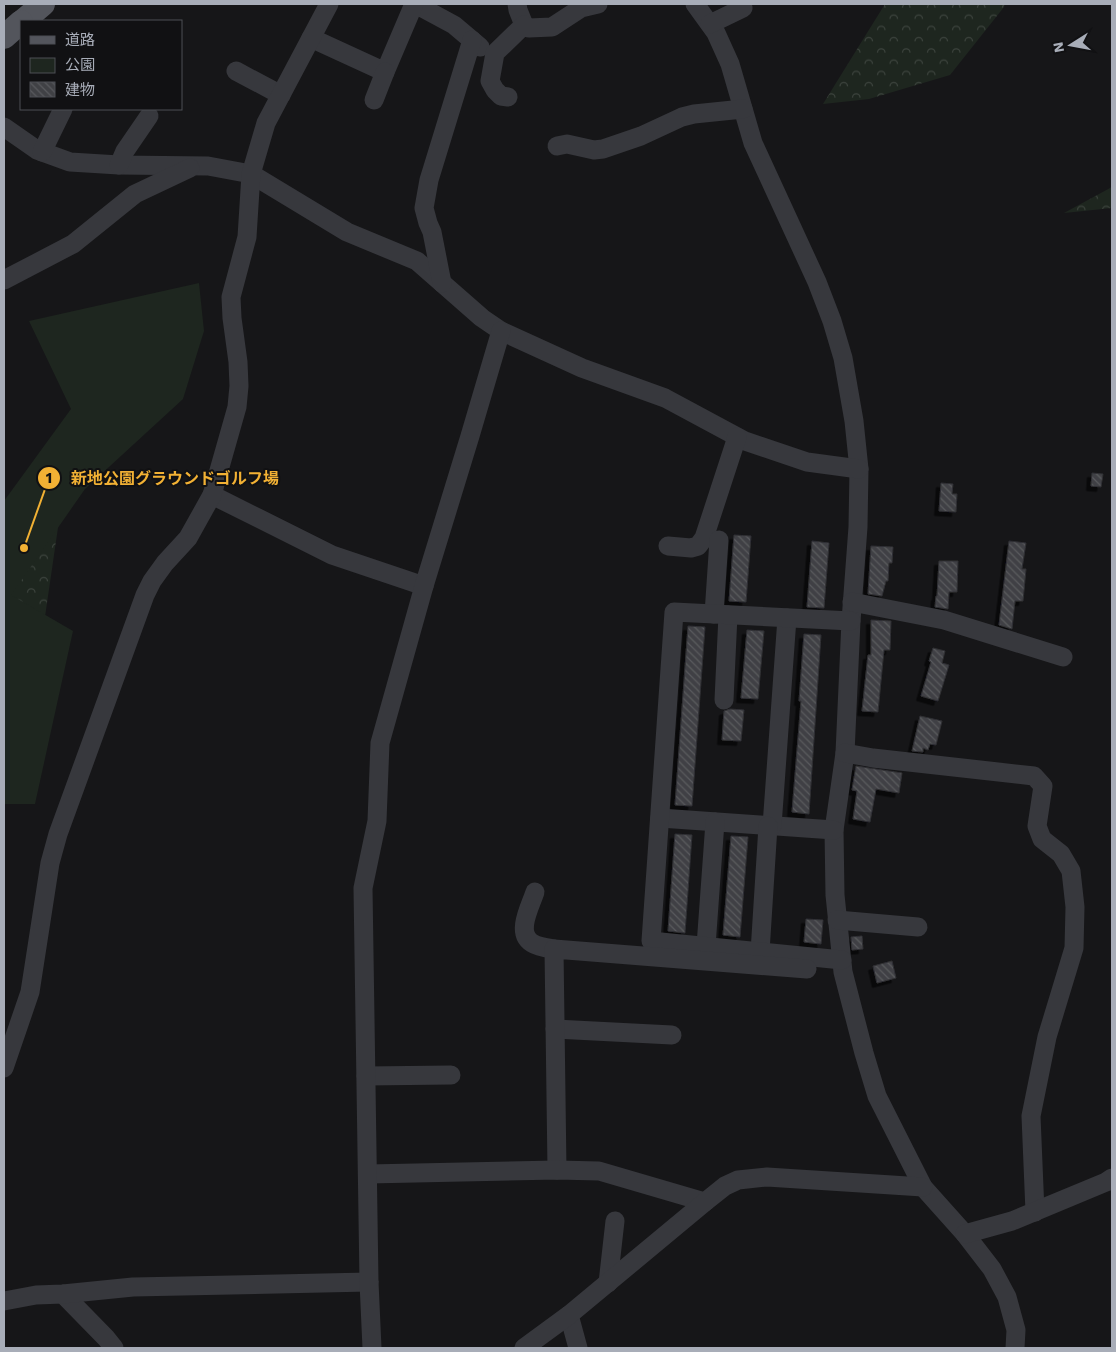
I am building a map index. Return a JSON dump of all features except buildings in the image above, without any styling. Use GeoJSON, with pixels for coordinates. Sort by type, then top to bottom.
{"type":"FeatureCollection","features":[{"type":"Feature","properties":{"kind":"main road"},"geometry":{"type":"LineString","coordinates":[[24,20],[43,4]]}},
{"type":"Feature","properties":{"kind":"main road"},"geometry":{"type":"LineString","coordinates":[[4,37],[20,24]]}},
{"type":"Feature","properties":{"kind":"street"},"geometry":{"type":"LineString","coordinates":[[4,1068],[30,992],[50,863],[58,834],[145,595],[165,563],[188,538],[212,495],[237,407],[239,386],[238,362],[231,297],[247,237],[251,174],[266,123],[329,4]]}},
{"type":"Feature","properties":{"kind":"street"},"geometry":{"type":"LineString","coordinates":[[374,100],[414,4],[454,25],[494,59]]}},
{"type":"Feature","properties":{"kind":"street"},"geometry":{"type":"LineString","coordinates":[[517,4],[524,24],[530,28],[552,27],[581,8],[598,4]]}},
{"type":"Feature","properties":{"kind":"street"},"geometry":{"type":"LineString","coordinates":[[695,4],[716,34],[730,64],[754,143],[817,282],[832,321],[843,358],[854,421],[859,468],[858,527],[845,753],[834,830],[835,895],[843,966],[864,1053],[877,1096],[923,1187],[965,1234],[992,1269],[1007,1297],[1016,1330],[1015,1348]]}},
{"type":"Feature","properties":{"kind":"street"},"geometry":{"type":"LineString","coordinates":[[710,24],[743,8]]}},
{"type":"Feature","properties":{"kind":"street"},"geometry":{"type":"LineString","coordinates":[[508,97],[501,96],[490,81],[495,53],[524,24]]}},
{"type":"Feature","properties":{"kind":"street"},"geometry":{"type":"LineString","coordinates":[[311,38],[385,72]]}},
{"type":"Feature","properties":{"kind":"street"},"geometry":{"type":"LineString","coordinates":[[442,283],[432,232],[424,208],[429,180],[472,40]]}},
{"type":"Feature","properties":{"kind":"street"},"geometry":{"type":"LineString","coordinates":[[236,71],[281,95]]}},
{"type":"Feature","properties":{"kind":"street"},"geometry":{"type":"LineString","coordinates":[[557,146],[567,144],[594,150],[603,149],[642,136],[682,117],[743,109]]}},
{"type":"Feature","properties":{"kind":"street"},"geometry":{"type":"LineString","coordinates":[[42,152],[63,110]]}},
{"type":"Feature","properties":{"kind":"street"},"geometry":{"type":"LineString","coordinates":[[119,165],[125,151],[149,116]]}},
{"type":"Feature","properties":{"kind":"street"},"geometry":{"type":"LineString","coordinates":[[4,127],[38,150],[70,162],[119,165],[208,166],[251,174],[347,232],[416,260],[482,318],[501,331],[582,368],[665,398],[745,441],[807,462],[859,468]]}},
{"type":"Feature","properties":{"kind":"street"},"geometry":{"type":"LineString","coordinates":[[4,280],[73,244],[136,194],[194,166]]}},
{"type":"Feature","properties":{"kind":"street"},"geometry":{"type":"LineString","coordinates":[[372,1348],[369,1282],[363,888],[377,820],[380,743],[424,586],[501,331]]}},
{"type":"Feature","properties":{"kind":"street"},"geometry":{"type":"LineString","coordinates":[[668,546],[691,548],[698,546],[704,538],[737,437]]}},
{"type":"Feature","properties":{"kind":"street"},"geometry":{"type":"LineString","coordinates":[[212,495],[332,555],[424,586]]}},
{"type":"Feature","properties":{"kind":"street"},"geometry":{"type":"LineString","coordinates":[[719,540],[724,700]]}},
{"type":"Feature","properties":{"kind":"street"},"geometry":{"type":"LineString","coordinates":[[843,966],[760,952],[651,941],[674,612],[786,618],[852,611],[944,620],[1063,657]]}},
{"type":"Feature","properties":{"kind":"street"},"geometry":{"type":"LineString","coordinates":[[760,952],[786,618]]}},
{"type":"Feature","properties":{"kind":"street"},"geometry":{"type":"LineString","coordinates":[[845,753],[873,758],[1034,776],[1043,786],[1037,826],[1042,839],[1060,854],[1071,870],[1075,907],[1074,948],[1047,1037],[1031,1116],[1035,1212]]}},
{"type":"Feature","properties":{"kind":"street"},"geometry":{"type":"LineString","coordinates":[[660,818],[834,830]]}},
{"type":"Feature","properties":{"kind":"street"},"geometry":{"type":"LineString","coordinates":[[706,946],[715,822]]}},
{"type":"Feature","properties":{"kind":"street"},"geometry":{"type":"LineString","coordinates":[[536,892],[525,920],[524,932],[529,942],[540,946],[554,949],[843,966]]}},
{"type":"Feature","properties":{"kind":"street"},"geometry":{"type":"LineString","coordinates":[[837,920],[918,927]]}},
{"type":"Feature","properties":{"kind":"street"},"geometry":{"type":"LineString","coordinates":[[554,949],[557,1170]]}},
{"type":"Feature","properties":{"kind":"street"},"geometry":{"type":"LineString","coordinates":[[555,1029],[672,1035]]}},
{"type":"Feature","properties":{"kind":"street"},"geometry":{"type":"LineString","coordinates":[[366,1076],[451,1075]]}},
{"type":"Feature","properties":{"kind":"street"},"geometry":{"type":"LineString","coordinates":[[368,1174],[557,1170],[599,1171],[705,1202]]}},
{"type":"Feature","properties":{"kind":"street"},"geometry":{"type":"LineString","coordinates":[[524,1348],[569,1315],[725,1186],[738,1180],[767,1177],[923,1187]]}},
{"type":"Feature","properties":{"kind":"street"},"geometry":{"type":"LineString","coordinates":[[965,1234],[1012,1221],[1112,1178]]}},
{"type":"Feature","properties":{"kind":"street"},"geometry":{"type":"LineString","coordinates":[[608,1283],[615,1221]]}},
{"type":"Feature","properties":{"kind":"street"},"geometry":{"type":"LineString","coordinates":[[4,1301],[36,1296],[133,1287],[369,1282]]}},
{"type":"Feature","properties":{"kind":"street"},"geometry":{"type":"LineString","coordinates":[[63,1294],[114,1348]]}},
{"type":"Feature","properties":{"kind":"street"},"geometry":{"type":"LineString","coordinates":[[569,1315],[578,1348]]}},
{"type":"Feature","properties":{"kind":"green space"},"geometry":{"type":"Polygon","coordinates":[[[885,4],[1005,4],[950,75],[869,99],[823,104],[885,4]]]}},
{"type":"Feature","properties":{"kind":"green space"},"geometry":{"type":"Polygon","coordinates":[[[1112,187],[1112,208],[1064,213],[1112,187]]]}},
{"type":"Feature","properties":{"kind":"green space"},"geometry":{"type":"Polygon","coordinates":[[[199,283],[204,331],[183,399],[85,489],[11,595],[73,631],[35,804],[4,804],[4,501],[71,409],[29,321],[199,283]]]}},
{"type":"Feature","properties":{"kind":"green space"},"geometry":{"type":"Polygon","coordinates":[[[63,493],[42,637],[28,789],[4,805],[4,558],[63,493]]]}},
{"type":"Feature","properties":{"kind":"place","name":"新地公園グラウンドゴルフ場"},"geometry":{"type":"Point","coordinates":[24,548]}}]}
